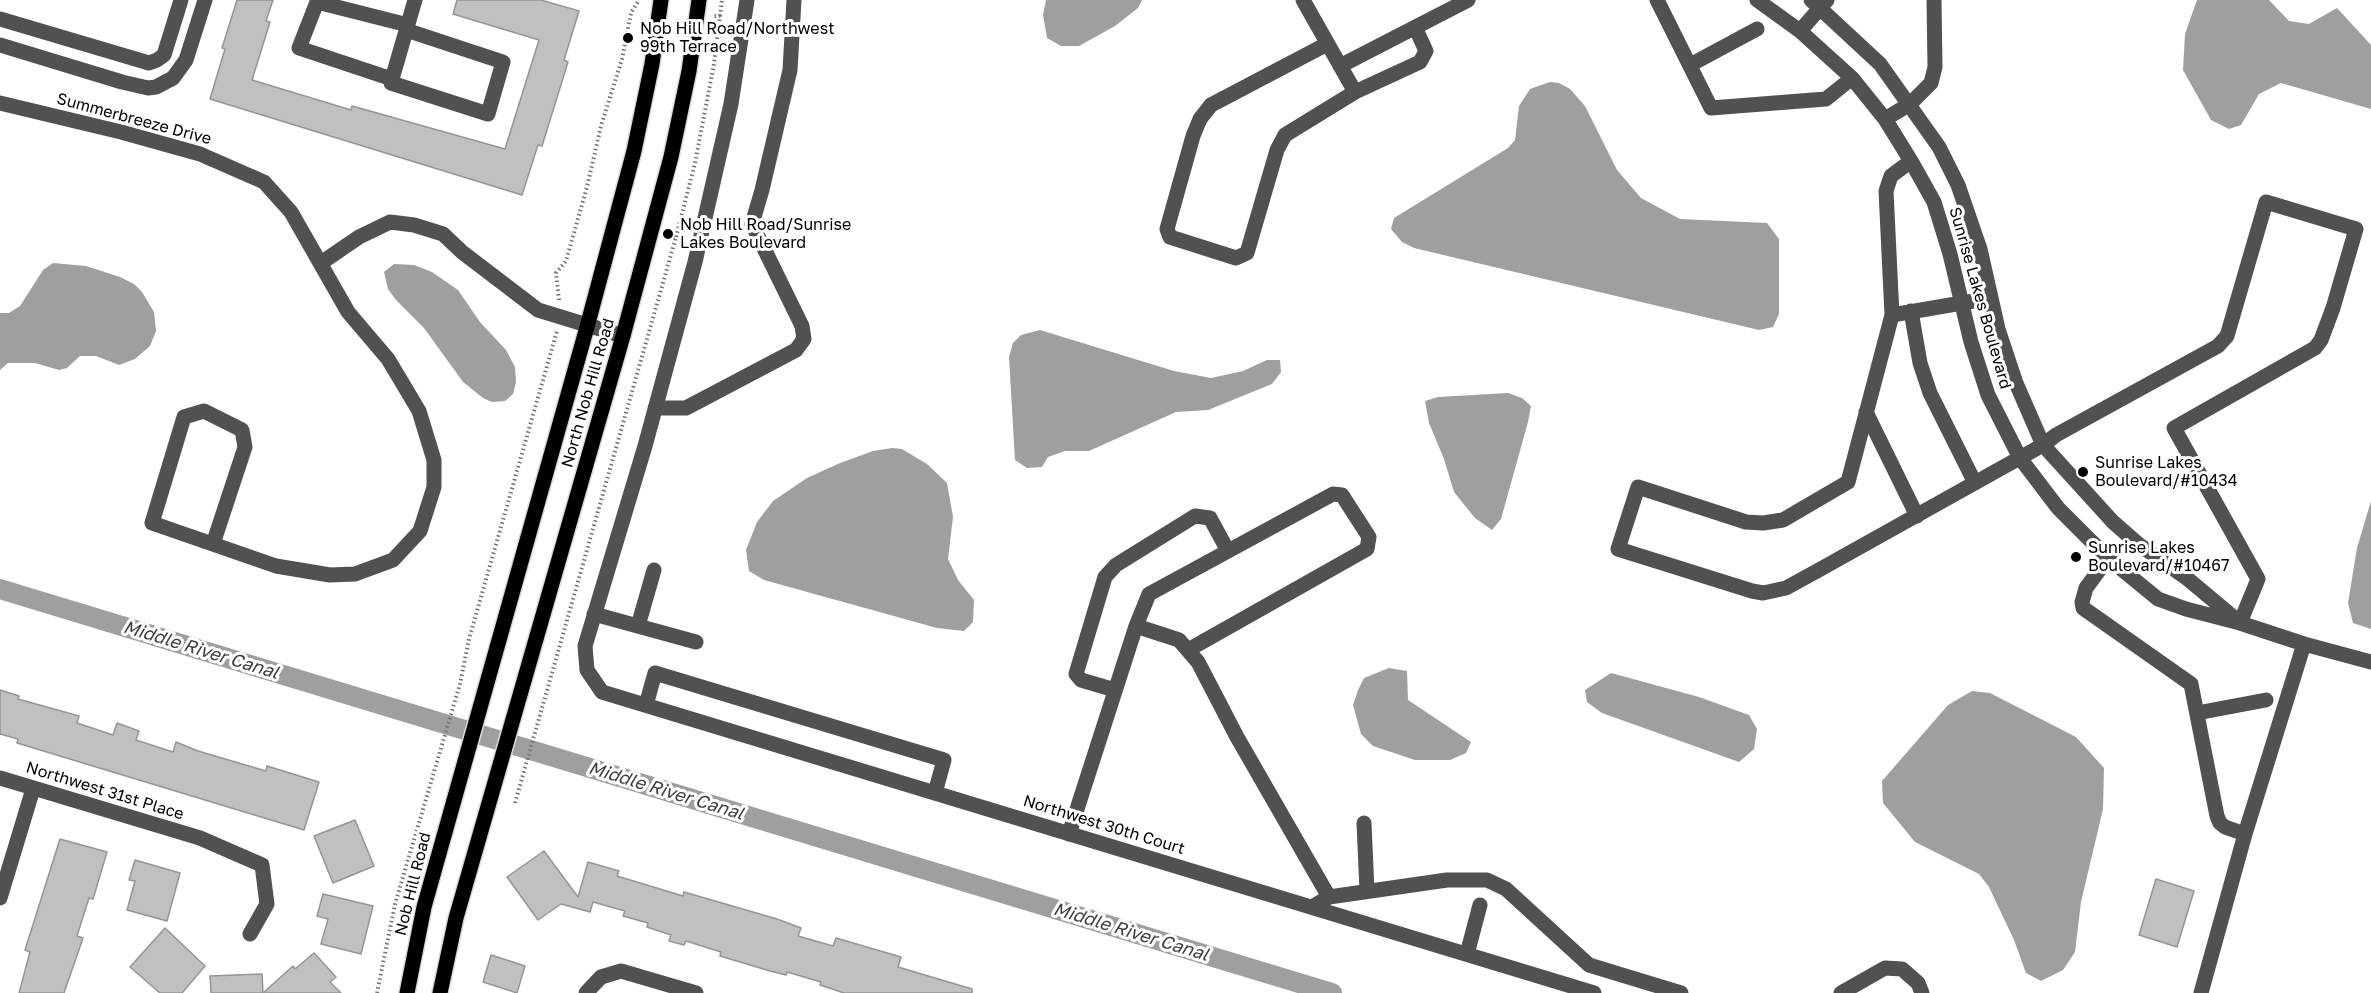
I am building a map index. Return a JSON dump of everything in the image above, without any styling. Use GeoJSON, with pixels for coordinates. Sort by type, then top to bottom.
{"type":"FeatureCollection","features":[{"type":"Feature","properties":{"kind":"main road","name":"North Nob Hill Road"},"geometry":{"type":"LineString","coordinates":[[458,786],[634,151],[652,64],[661,0]]}},
{"type":"Feature","properties":{"kind":"main road","name":"North Nob Hill Road"},"geometry":{"type":"LineString","coordinates":[[440,993],[456,918],[623,336],[671,157],[689,71],[699,0]]}},
{"type":"Feature","properties":{"kind":"main road","name":"Nob Hill Road"},"geometry":{"type":"LineString","coordinates":[[407,993],[424,907],[458,786]]}},
{"type":"Feature","properties":{"kind":"street"},"geometry":{"type":"LineString","coordinates":[[0,19],[138,62],[149,63],[157,60],[166,49],[181,0]]}},
{"type":"Feature","properties":{"kind":"street"},"geometry":{"type":"LineString","coordinates":[[0,45],[91,73],[148,88],[156,87],[173,78],[186,60],[205,0]]}},
{"type":"Feature","properties":{"kind":"street"},"geometry":{"type":"LineString","coordinates":[[392,79],[299,48],[317,2],[407,27],[503,62],[488,114],[391,83],[397,60],[407,27],[415,0]]}},
{"type":"Feature","properties":{"kind":"street"},"geometry":{"type":"LineString","coordinates":[[696,642],[594,614],[655,408],[695,262],[731,104],[747,0]]}},
{"type":"Feature","properties":{"kind":"street"},"geometry":{"type":"LineString","coordinates":[[655,408],[686,408],[796,350],[804,339],[802,326],[752,224],[790,70],[794,0]]}},
{"type":"Feature","properties":{"kind":"street"},"geometry":{"type":"LineString","coordinates":[[1303,0],[1355,92]]}},
{"type":"Feature","properties":{"kind":"street"},"geometry":{"type":"LineString","coordinates":[[1340,66],[1468,0]]}},
{"type":"Feature","properties":{"kind":"street"},"geometry":{"type":"LineString","coordinates":[[1657,0],[1711,108],[1827,99],[1852,78]]}},
{"type":"Feature","properties":{"kind":"street","name":"Sunrise Lakes Boulevard"},"geometry":{"type":"LineString","coordinates":[[1757,0],[1800,31],[1852,78],[1885,119],[1911,161],[1934,202],[1950,254],[1971,342],[1988,395],[2020,458],[2058,508],[2108,558],[2158,599],[2371,662]]}},
{"type":"Feature","properties":{"kind":"street"},"geometry":{"type":"LineString","coordinates":[[1885,119],[1910,104],[1929,88],[1933,76],[1934,0]]}},
{"type":"Feature","properties":{"kind":"street"},"geometry":{"type":"LineString","coordinates":[[1800,31],[1820,2]]}},
{"type":"Feature","properties":{"kind":"street","name":"Sunrise Lakes Boulevard"},"geometry":{"type":"LineString","coordinates":[[1820,2],[1880,64],[1939,147],[1958,185],[1980,249],[1998,329],[2016,383],[2043,445],[2113,522],[2137,543],[2189,580],[2240,623]]}},
{"type":"Feature","properties":{"kind":"street"},"geometry":{"type":"LineString","coordinates":[[1327,44],[1211,105],[1200,119],[1193,136],[1167,229],[1170,237],[1236,258],[1247,253],[1277,150],[1285,135],[1355,92],[1420,62],[1426,51],[1415,27]]}},
{"type":"Feature","properties":{"kind":"street"},"geometry":{"type":"LineString","coordinates":[[1690,65],[1757,29]]}},
{"type":"Feature","properties":{"kind":"street"},"geometry":{"type":"LineString","coordinates":[[91,73],[98,49]]}},
{"type":"Feature","properties":{"kind":"street","name":"Summerbreeze Drive"},"geometry":{"type":"LineString","coordinates":[[0,103],[200,154],[264,182],[291,212],[348,312],[388,359],[419,411],[434,460],[434,487],[420,531],[393,560],[355,574],[330,574],[276,566],[152,523],[184,417],[204,411],[242,430],[244,447],[213,544]]}},
{"type":"Feature","properties":{"kind":"street"},"geometry":{"type":"LineString","coordinates":[[1911,161],[1891,176],[1886,190],[1892,315],[1848,482],[1783,520],[1763,523],[1746,522],[1638,487],[1618,549],[1752,591],[1762,593],[1786,588],[2218,346],[2227,336],[2266,202],[2356,229],[2330,318],[2315,348],[2174,428],[2258,579],[2240,623]]}},
{"type":"Feature","properties":{"kind":"street"},"geometry":{"type":"LineString","coordinates":[[321,263],[359,237],[390,222],[414,225],[443,234],[462,252],[538,310],[587,327],[623,336]]}},
{"type":"Feature","properties":{"kind":"street"},"geometry":{"type":"LineString","coordinates":[[1892,315],[1991,298]]}},
{"type":"Feature","properties":{"kind":"street"},"geometry":{"type":"LineString","coordinates":[[1911,311],[1920,363],[1929,393],[1975,483]]}},
{"type":"Feature","properties":{"kind":"street"},"geometry":{"type":"LineString","coordinates":[[1866,412],[1917,516]]}},
{"type":"Feature","properties":{"kind":"street"},"geometry":{"type":"LineString","coordinates":[[1069,834],[1136,626],[1149,594],[1334,494],[1342,495],[1369,537],[1367,549],[1188,650]]}},
{"type":"Feature","properties":{"kind":"street"},"geometry":{"type":"LineString","coordinates":[[1115,690],[1081,680],[1076,674],[1105,577],[1116,566],[1195,516],[1210,518],[1228,551]]}},
{"type":"Feature","properties":{"kind":"street"},"geometry":{"type":"LineString","coordinates":[[2108,558],[2083,596],[2084,608],[2191,684],[2217,816],[2225,827],[2246,834]]}},
{"type":"Feature","properties":{"kind":"street"},"geometry":{"type":"LineString","coordinates":[[638,626],[654,570]]}},
{"type":"Feature","properties":{"kind":"street","name":"Northwest 30th Court"},"geometry":{"type":"LineString","coordinates":[[594,614],[585,646],[587,670],[602,692],[1594,993]]}},
{"type":"Feature","properties":{"kind":"street"},"geometry":{"type":"LineString","coordinates":[[1136,626],[1179,640],[1198,662],[1329,897]]}},
{"type":"Feature","properties":{"kind":"street"},"geometry":{"type":"LineString","coordinates":[[2201,993],[2246,834],[2304,644]]}},
{"type":"Feature","properties":{"kind":"street"},"geometry":{"type":"LineString","coordinates":[[645,705],[655,673],[944,759],[934,793]]}},
{"type":"Feature","properties":{"kind":"street"},"geometry":{"type":"LineString","coordinates":[[2197,713],[2266,700]]}},
{"type":"Feature","properties":{"kind":"street","name":"Northwest 31st Place"},"geometry":{"type":"LineString","coordinates":[[0,778],[200,838],[262,865],[267,904],[250,934]]}},
{"type":"Feature","properties":{"kind":"street"},"geometry":{"type":"LineString","coordinates":[[0,898],[33,789]]}},
{"type":"Feature","properties":{"kind":"street"},"geometry":{"type":"LineString","coordinates":[[1364,823],[1367,891]]}},
{"type":"Feature","properties":{"kind":"street"},"geometry":{"type":"LineString","coordinates":[[1312,907],[1329,897],[1367,891],[1448,880],[1487,880],[1506,890],[1589,965],[1681,993]]}},
{"type":"Feature","properties":{"kind":"street"},"geometry":{"type":"LineString","coordinates":[[1467,954],[1480,905]]}},
{"type":"Feature","properties":{"kind":"street"},"geometry":{"type":"LineString","coordinates":[[1841,993],[1885,968],[1902,969],[1918,983],[1922,993]]}},
{"type":"Feature","properties":{"kind":"street"},"geometry":{"type":"LineString","coordinates":[[586,993],[601,977],[621,971],[696,993]]}},
{"type":"Feature","properties":{"kind":"path"},"geometry":{"type":"LineString","coordinates":[[377,993],[395,904],[460,684],[469,639],[561,318],[556,273],[566,261],[601,126],[622,59],[631,13],[639,0]]}},
{"type":"Feature","properties":{"kind":"path"},"geometry":{"type":"LineString","coordinates":[[720,16],[722,0]]}},
{"type":"Feature","properties":{"kind":"path"},"geometry":{"type":"LineString","coordinates":[[515,803],[676,237],[668,234]]}},
{"type":"Feature","properties":{"kind":"shaded area"},"geometry":{"type":"Polygon","coordinates":[[[1046,0],[1142,0],[1138,8],[1115,26],[1079,46],[1061,46],[1047,38],[1043,15],[1046,0]]]}},
{"type":"Feature","properties":{"kind":"shaded area"},"geometry":{"type":"Polygon","coordinates":[[[2197,0],[2269,0],[2289,21],[2309,24],[2337,8],[2371,45],[2371,109],[2281,83],[2259,94],[2241,125],[2229,129],[2211,120],[2183,70],[2185,34],[2197,0]]]}},
{"type":"Feature","properties":{"kind":"shaded area"},"geometry":{"type":"Polygon","coordinates":[[[1550,82],[1559,83],[1570,89],[1585,106],[1617,170],[1641,198],[1680,219],[1767,223],[1779,239],[1779,314],[1773,327],[1759,330],[1414,248],[1402,242],[1391,229],[1394,218],[1508,148],[1515,140],[1519,106],[1530,89],[1550,82]]]}},
{"type":"Feature","properties":{"kind":"shaded area"},"geometry":{"type":"Polygon","coordinates":[[[53,263],[86,266],[134,284],[142,292],[154,312],[156,331],[150,346],[135,359],[119,365],[96,356],[80,356],[67,368],[59,370],[35,363],[8,363],[0,370],[0,313],[9,313],[20,306],[43,270],[53,263]]]}},
{"type":"Feature","properties":{"kind":"shaded area"},"geometry":{"type":"Polygon","coordinates":[[[394,264],[414,265],[432,272],[458,290],[480,322],[506,350],[515,367],[516,382],[513,394],[505,401],[492,402],[483,398],[463,382],[424,328],[396,300],[388,289],[384,272],[394,264]]]}},
{"type":"Feature","properties":{"kind":"shaded area"},"geometry":{"type":"Polygon","coordinates":[[[1040,330],[1174,371],[1211,378],[1243,371],[1267,360],[1280,360],[1281,372],[1272,384],[1208,410],[1176,412],[1089,451],[1065,451],[1048,457],[1042,467],[1027,468],[1015,460],[1009,357],[1013,343],[1021,335],[1040,330]]]}},
{"type":"Feature","properties":{"kind":"shaded area"},"geometry":{"type":"Polygon","coordinates":[[[1508,393],[1522,398],[1531,406],[1501,519],[1492,530],[1475,518],[1454,492],[1444,459],[1429,423],[1425,401],[1438,397],[1508,393]]]}},
{"type":"Feature","properties":{"kind":"shaded area"},"geometry":{"type":"Polygon","coordinates":[[[902,449],[927,464],[947,483],[953,517],[948,559],[958,580],[974,600],[973,622],[964,631],[937,628],[764,580],[749,571],[746,550],[757,522],[773,501],[807,478],[840,463],[873,451],[902,449]]]}},
{"type":"Feature","properties":{"kind":"shaded area"},"geometry":{"type":"Polygon","coordinates":[[[2371,501],[2371,629],[2353,623],[2348,603],[2357,548],[2371,501]]]}},
{"type":"Feature","properties":{"kind":"shaded area"},"geometry":{"type":"Polygon","coordinates":[[[1389,668],[1407,671],[1408,700],[1471,742],[1466,753],[1450,760],[1415,760],[1373,746],[1361,734],[1353,705],[1358,690],[1364,678],[1389,668]]]}},
{"type":"Feature","properties":{"kind":"shaded area"},"geometry":{"type":"Polygon","coordinates":[[[1611,673],[1699,697],[1749,715],[1757,729],[1754,749],[1739,762],[1602,713],[1587,702],[1585,690],[1611,673]]]}},
{"type":"Feature","properties":{"kind":"shaded area"},"geometry":{"type":"Polygon","coordinates":[[[1972,691],[1990,693],[2076,737],[2104,768],[2103,809],[2081,902],[2075,952],[2063,970],[2041,981],[2026,973],[2014,940],[1989,887],[1979,874],[1915,842],[1883,803],[1882,781],[1948,705],[1972,691]]]}},
{"type":"Feature","properties":{"kind":"building"},"geometry":{"type":"Polygon","coordinates":[[[237,0],[273,0],[266,21],[270,22],[252,80],[351,110],[352,106],[505,149],[539,40],[453,14],[457,0],[541,0],[579,11],[564,60],[568,62],[542,146],[538,145],[522,195],[210,99],[225,49],[222,48],[237,0]]]}},
{"type":"Feature","properties":{"kind":"building"},"geometry":{"type":"Polygon","coordinates":[[[0,690],[19,696],[18,699],[79,716],[77,723],[113,735],[117,723],[139,731],[136,740],[173,752],[176,742],[198,751],[266,771],[267,766],[319,782],[304,830],[17,743],[18,739],[0,734],[0,690]]]}},
{"type":"Feature","properties":{"kind":"building"},"geometry":{"type":"Polygon","coordinates":[[[355,820],[374,866],[333,883],[314,836],[355,820]]]}},
{"type":"Feature","properties":{"kind":"building"},"geometry":{"type":"Polygon","coordinates":[[[60,839],[107,852],[93,899],[89,898],[77,936],[83,938],[64,993],[19,993],[30,952],[25,950],[60,839]]]}},
{"type":"Feature","properties":{"kind":"building"},"geometry":{"type":"Polygon","coordinates":[[[544,851],[578,897],[588,862],[619,871],[617,876],[683,896],[684,892],[777,919],[801,928],[798,936],[833,946],[836,938],[901,957],[898,967],[972,989],[972,993],[844,993],[820,985],[821,982],[787,972],[786,975],[770,971],[720,956],[721,952],[686,941],[684,945],[669,941],[671,935],[647,927],[648,923],[623,916],[625,911],[593,902],[590,912],[561,904],[538,920],[507,877],[544,851]]]}},
{"type":"Feature","properties":{"kind":"building"},"geometry":{"type":"Polygon","coordinates":[[[135,860],[180,873],[167,921],[127,910],[135,881],[129,880],[135,860]]]}},
{"type":"Feature","properties":{"kind":"building"},"geometry":{"type":"Polygon","coordinates":[[[2156,879],[2194,891],[2177,947],[2139,935],[2156,879]]]}},
{"type":"Feature","properties":{"kind":"building"},"geometry":{"type":"Polygon","coordinates":[[[323,894],[373,906],[361,954],[321,944],[328,919],[317,916],[323,894]]]}},
{"type":"Feature","properties":{"kind":"building"},"geometry":{"type":"Polygon","coordinates":[[[165,928],[205,966],[182,993],[160,993],[130,967],[165,928]]]}},
{"type":"Feature","properties":{"kind":"building"},"geometry":{"type":"Polygon","coordinates":[[[314,953],[336,977],[330,982],[341,993],[263,993],[293,966],[295,969],[314,953]]]}},
{"type":"Feature","properties":{"kind":"building"},"geometry":{"type":"Polygon","coordinates":[[[491,955],[525,966],[517,993],[483,982],[491,955]]]}},
{"type":"Feature","properties":{"kind":"building"},"geometry":{"type":"Polygon","coordinates":[[[262,974],[263,993],[211,993],[210,976],[262,974]]]}},
{"type":"Feature","properties":{"kind":"waterway","name":"Middle River Canal"},"geometry":{"type":"LineString","coordinates":[[0,589],[1332,993]]}},
{"type":"Feature","properties":{"kind":"place","name":"Nob Hill Road/Northwest 99th Terrace"},"geometry":{"type":"Point","coordinates":[628,38]}},
{"type":"Feature","properties":{"kind":"place","name":"Nob Hill Road/Sunrise Lakes Boulevard"},"geometry":{"type":"Point","coordinates":[668,234]}},
{"type":"Feature","properties":{"kind":"place","name":"Sunrise Lakes Boulevard/#10434"},"geometry":{"type":"Point","coordinates":[2083,472]}},
{"type":"Feature","properties":{"kind":"place","name":"Sunrise Lakes Boulevard/#10467"},"geometry":{"type":"Point","coordinates":[2076,557]}}]}
